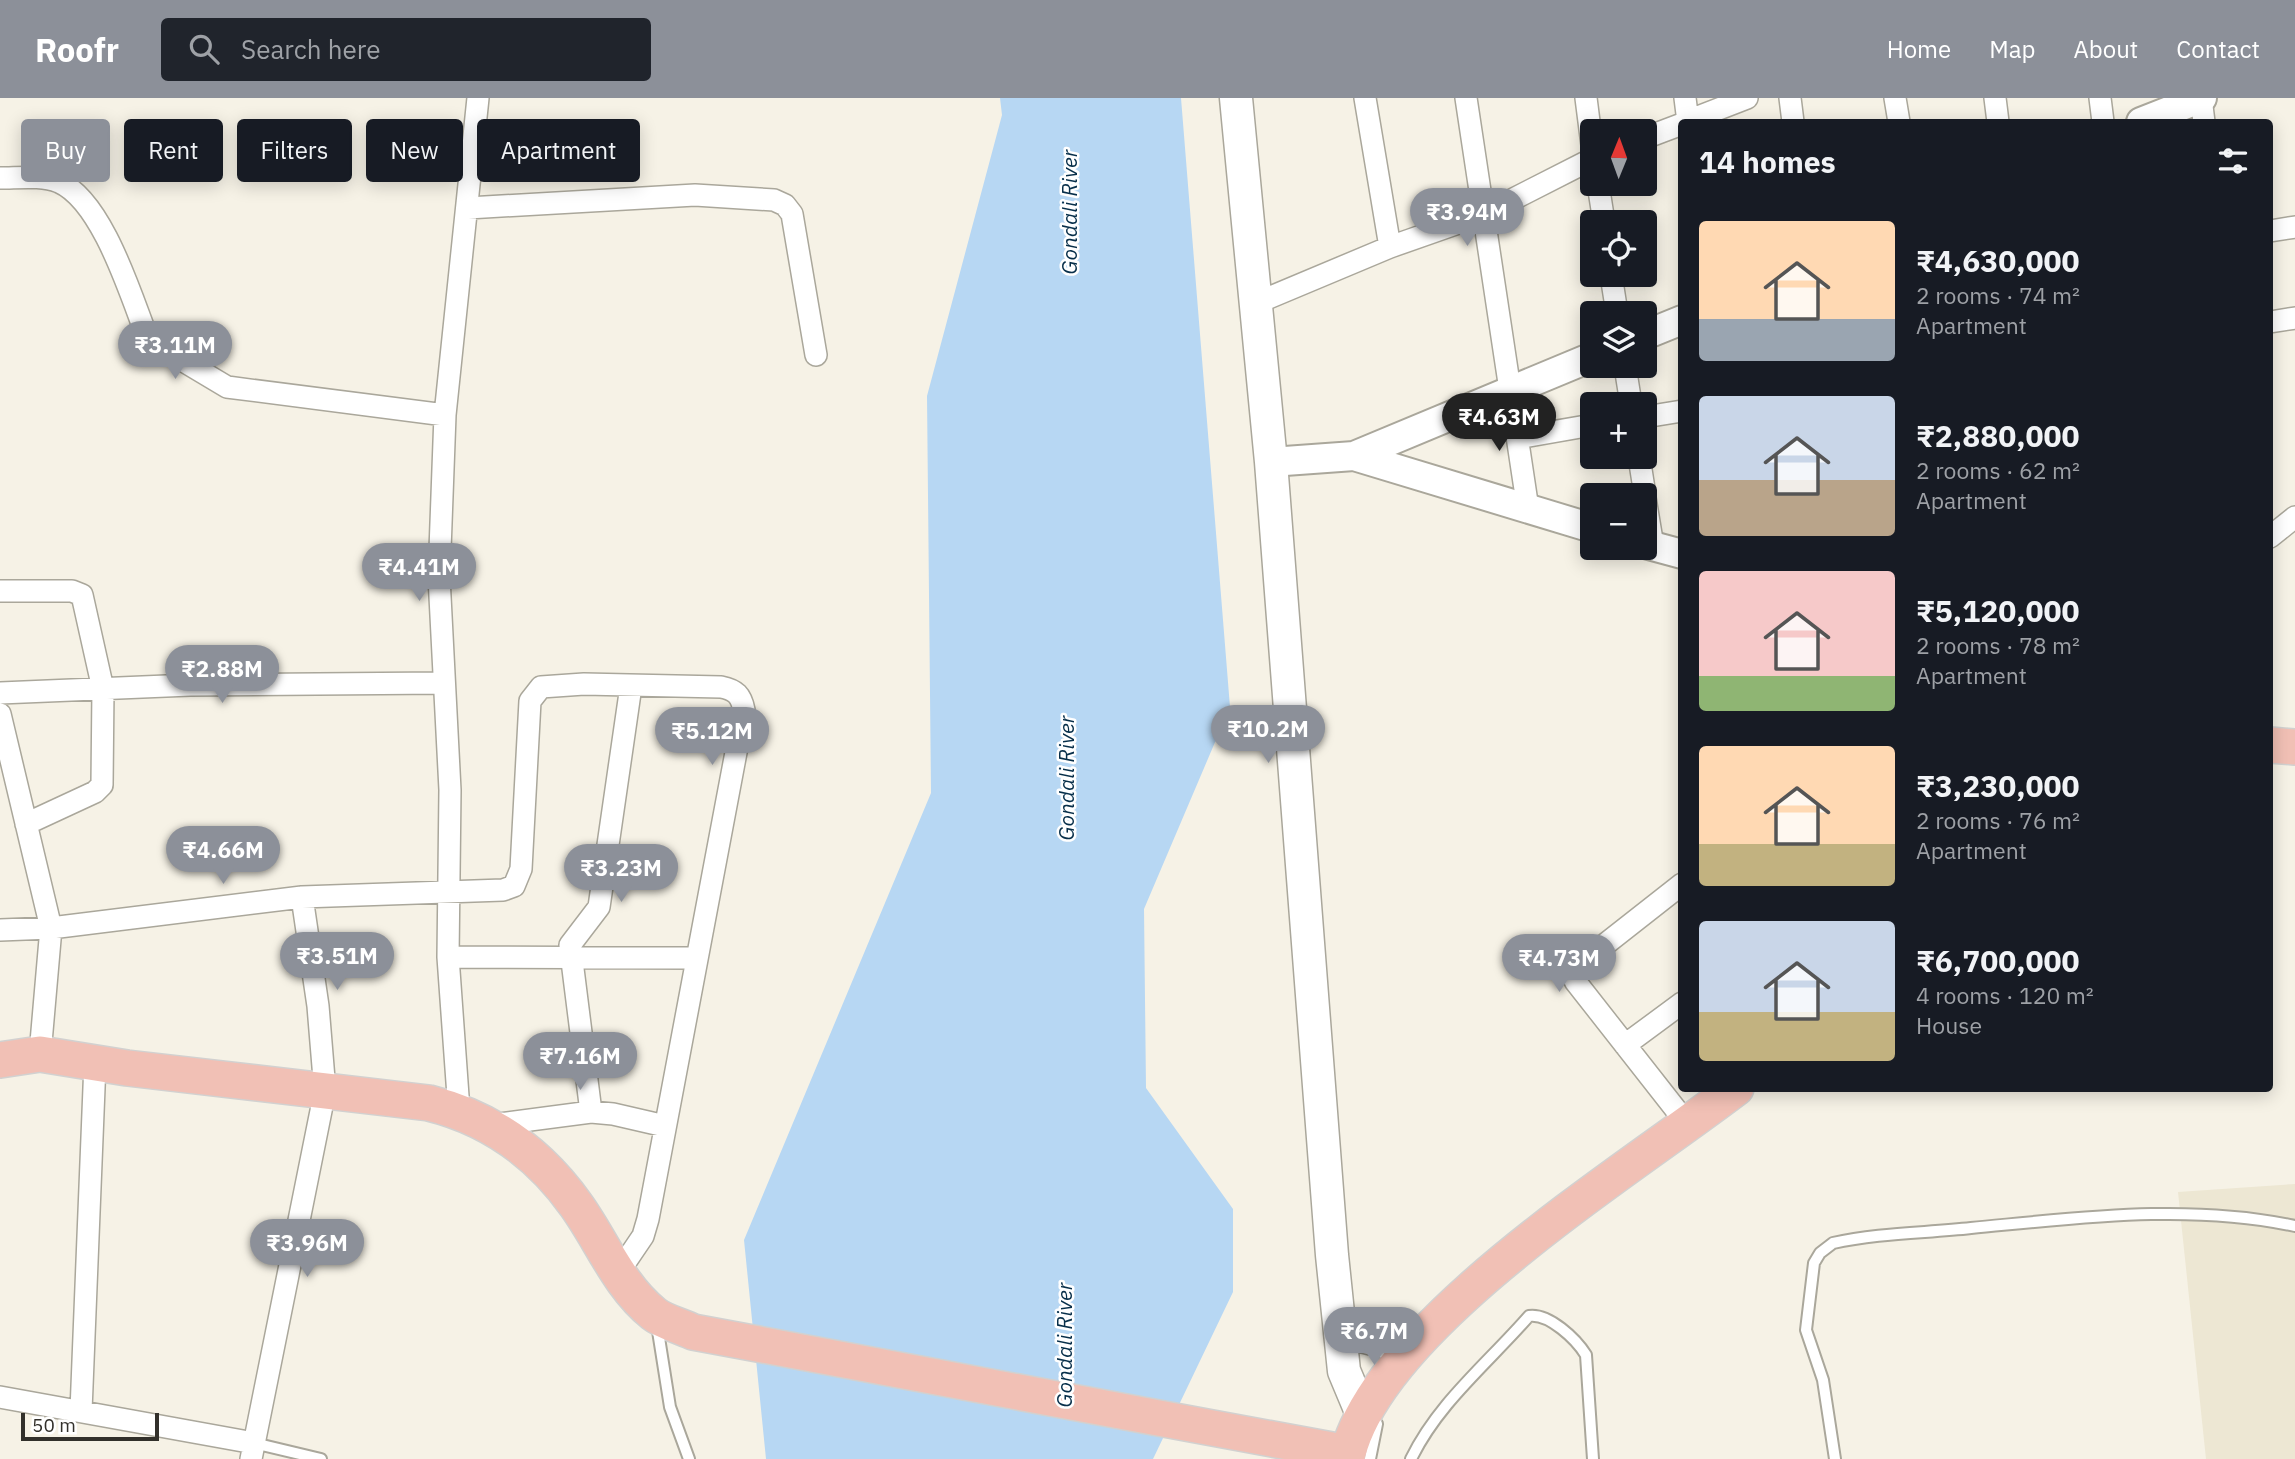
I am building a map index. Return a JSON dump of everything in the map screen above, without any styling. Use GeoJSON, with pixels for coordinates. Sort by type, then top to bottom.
{"type":"FeatureCollection","features":[{"type":"Feature","properties":{"kind":"main road"},"geometry":{"type":"LineString","coordinates":[[1237,98],[1270,462],[1332,1255],[1344,1371],[1380,1401]]}},
{"type":"Feature","properties":{"kind":"main road"},"geometry":{"type":"LineString","coordinates":[[2273,744],[2295,747]]}},
{"type":"Feature","properties":{"kind":"main road"},"geometry":{"type":"LineString","coordinates":[[0,1060],[40,1054],[429,1103],[459,1110],[492,1125],[524,1149],[553,1177],[576,1205],[618,1273],[656,1316],[693,1332],[1359,1457],[1380,1401],[1415,1344],[1471,1290],[1560,1219],[1731,1092]]}},
{"type":"Feature","properties":{"kind":"main road"},"geometry":{"type":"LineString","coordinates":[[1341,1331],[1393,1344],[1415,1344]]}},
{"type":"Feature","properties":{"kind":"street"},"geometry":{"type":"LineString","coordinates":[[459,1110],[448,957],[450,790],[439,577],[445,415],[478,98]]}},
{"type":"Feature","properties":{"kind":"street"},"geometry":{"type":"LineString","coordinates":[[1366,98],[1390,247]]}},
{"type":"Feature","properties":{"kind":"street"},"geometry":{"type":"LineString","coordinates":[[1466,98],[1528,509]]}},
{"type":"Feature","properties":{"kind":"street"},"geometry":{"type":"LineString","coordinates":[[1586,98],[1589,119]]}},
{"type":"Feature","properties":{"kind":"street"},"geometry":{"type":"LineString","coordinates":[[1685,98],[1686,119]]}},
{"type":"Feature","properties":{"kind":"street"},"geometry":{"type":"LineString","coordinates":[[1696,119],[1748,98]]}},
{"type":"Feature","properties":{"kind":"street"},"geometry":{"type":"LineString","coordinates":[[1790,98],[1793,119]]}},
{"type":"Feature","properties":{"kind":"street"},"geometry":{"type":"LineString","coordinates":[[1895,98],[1898,119]]}},
{"type":"Feature","properties":{"kind":"street"},"geometry":{"type":"LineString","coordinates":[[1995,98],[1998,119]]}},
{"type":"Feature","properties":{"kind":"street"},"geometry":{"type":"LineString","coordinates":[[2099,98],[2102,119]]}},
{"type":"Feature","properties":{"kind":"street"},"geometry":{"type":"LineString","coordinates":[[2149,119],[2202,98],[2204,119]]}},
{"type":"Feature","properties":{"kind":"street"},"geometry":{"type":"LineString","coordinates":[[1657,134],[1678,126]]}},
{"type":"Feature","properties":{"kind":"street"},"geometry":{"type":"LineString","coordinates":[[1254,304],[1390,247],[1483,214],[1580,165]]}},
{"type":"Feature","properties":{"kind":"street"},"geometry":{"type":"LineString","coordinates":[[0,178],[47,179],[70,189],[108,236],[146,334],[155,344],[227,387],[445,415]]}},
{"type":"Feature","properties":{"kind":"street"},"geometry":{"type":"LineString","coordinates":[[468,208],[695,195],[774,200],[785,205],[792,214],[817,355]]}},
{"type":"Feature","properties":{"kind":"street"},"geometry":{"type":"LineString","coordinates":[[2273,231],[2295,227]]}},
{"type":"Feature","properties":{"kind":"street"},"geometry":{"type":"LineString","coordinates":[[2273,322],[2295,318]]}},
{"type":"Feature","properties":{"kind":"street"},"geometry":{"type":"LineString","coordinates":[[1657,330],[1678,322]]}},
{"type":"Feature","properties":{"kind":"street"},"geometry":{"type":"LineString","coordinates":[[1270,462],[1354,456],[1580,363]]}},
{"type":"Feature","properties":{"kind":"street"},"geometry":{"type":"LineString","coordinates":[[1657,415],[1678,412]]}},
{"type":"Feature","properties":{"kind":"street"},"geometry":{"type":"LineString","coordinates":[[1517,438],[1580,427]]}},
{"type":"Feature","properties":{"kind":"street"},"geometry":{"type":"LineString","coordinates":[[1354,456],[1580,524]]}},
{"type":"Feature","properties":{"kind":"street"},"geometry":{"type":"LineString","coordinates":[[2273,535],[2295,517]]}},
{"type":"Feature","properties":{"kind":"street"},"geometry":{"type":"LineString","coordinates":[[1657,547],[1678,553]]}},
{"type":"Feature","properties":{"kind":"street"},"geometry":{"type":"LineString","coordinates":[[0,591],[72,591],[82,595],[103,689],[102,785],[95,792],[26,824]]}},
{"type":"Feature","properties":{"kind":"street"},"geometry":{"type":"LineString","coordinates":[[0,693],[444,683]]}},
{"type":"Feature","properties":{"kind":"street"},"geometry":{"type":"LineString","coordinates":[[0,930],[51,928],[302,897],[503,890],[514,886],[519,879],[530,701],[534,693],[541,687],[584,684],[721,687],[734,690],[741,697],[744,710],[665,1126],[643,1236],[618,1273]]}},
{"type":"Feature","properties":{"kind":"street"},"geometry":{"type":"LineString","coordinates":[[591,1112],[570,957],[573,937],[593,918],[599,907],[631,686]]}},
{"type":"Feature","properties":{"kind":"street"},"geometry":{"type":"LineString","coordinates":[[0,714],[51,928],[40,1054]]}},
{"type":"Feature","properties":{"kind":"street"},"geometry":{"type":"LineString","coordinates":[[1678,887],[1575,968],[1575,981],[1688,1125]]}},
{"type":"Feature","properties":{"kind":"street"},"geometry":{"type":"LineString","coordinates":[[0,1397],[81,1412],[253,1451],[324,1091],[318,1006],[302,897]]}},
{"type":"Feature","properties":{"kind":"street"},"geometry":{"type":"LineString","coordinates":[[448,957],[695,958]]}},
{"type":"Feature","properties":{"kind":"street"},"geometry":{"type":"LineString","coordinates":[[1625,1045],[1678,1006]]}},
{"type":"Feature","properties":{"kind":"street"},"geometry":{"type":"LineString","coordinates":[[81,1412],[95,1063]]}},
{"type":"Feature","properties":{"kind":"street"},"geometry":{"type":"LineString","coordinates":[[492,1125],[591,1112],[613,1114],[665,1126]]}},
{"type":"Feature","properties":{"kind":"lane"},"geometry":{"type":"LineString","coordinates":[[1835,1459],[1823,1380],[1806,1330],[1814,1263],[1820,1253],[1833,1243],[2071,1219],[2160,1214],[2220,1215],[2295,1226]]}},
{"type":"Feature","properties":{"kind":"lane"},"geometry":{"type":"LineString","coordinates":[[1411,1459],[1421,1438],[1441,1412],[1529,1317],[1537,1315],[1547,1319],[1586,1355],[1594,1459]]}},
{"type":"Feature","properties":{"kind":"lane"},"geometry":{"type":"LineString","coordinates":[[656,1316],[670,1407],[689,1459]]}},
{"type":"Feature","properties":{"kind":"lane"},"geometry":{"type":"LineString","coordinates":[[253,1451],[321,1459]]}},
{"type":"Feature","properties":{"kind":"shaded area"},"geometry":{"type":"Polygon","coordinates":[[[2295,1184],[2295,1459],[2206,1459],[2178,1192],[2295,1184]]]}},
{"type":"Feature","properties":{"kind":"water","name":"Gondali River"},"geometry":{"type":"Polygon","coordinates":[[[1000,98],[1181,98],[1230,707],[1144,909],[1146,1088],[1233,1209],[1233,1292],[1153,1459],[766,1459],[744,1240],[931,793],[927,396],[1002,115],[1000,98]]]}}]}
